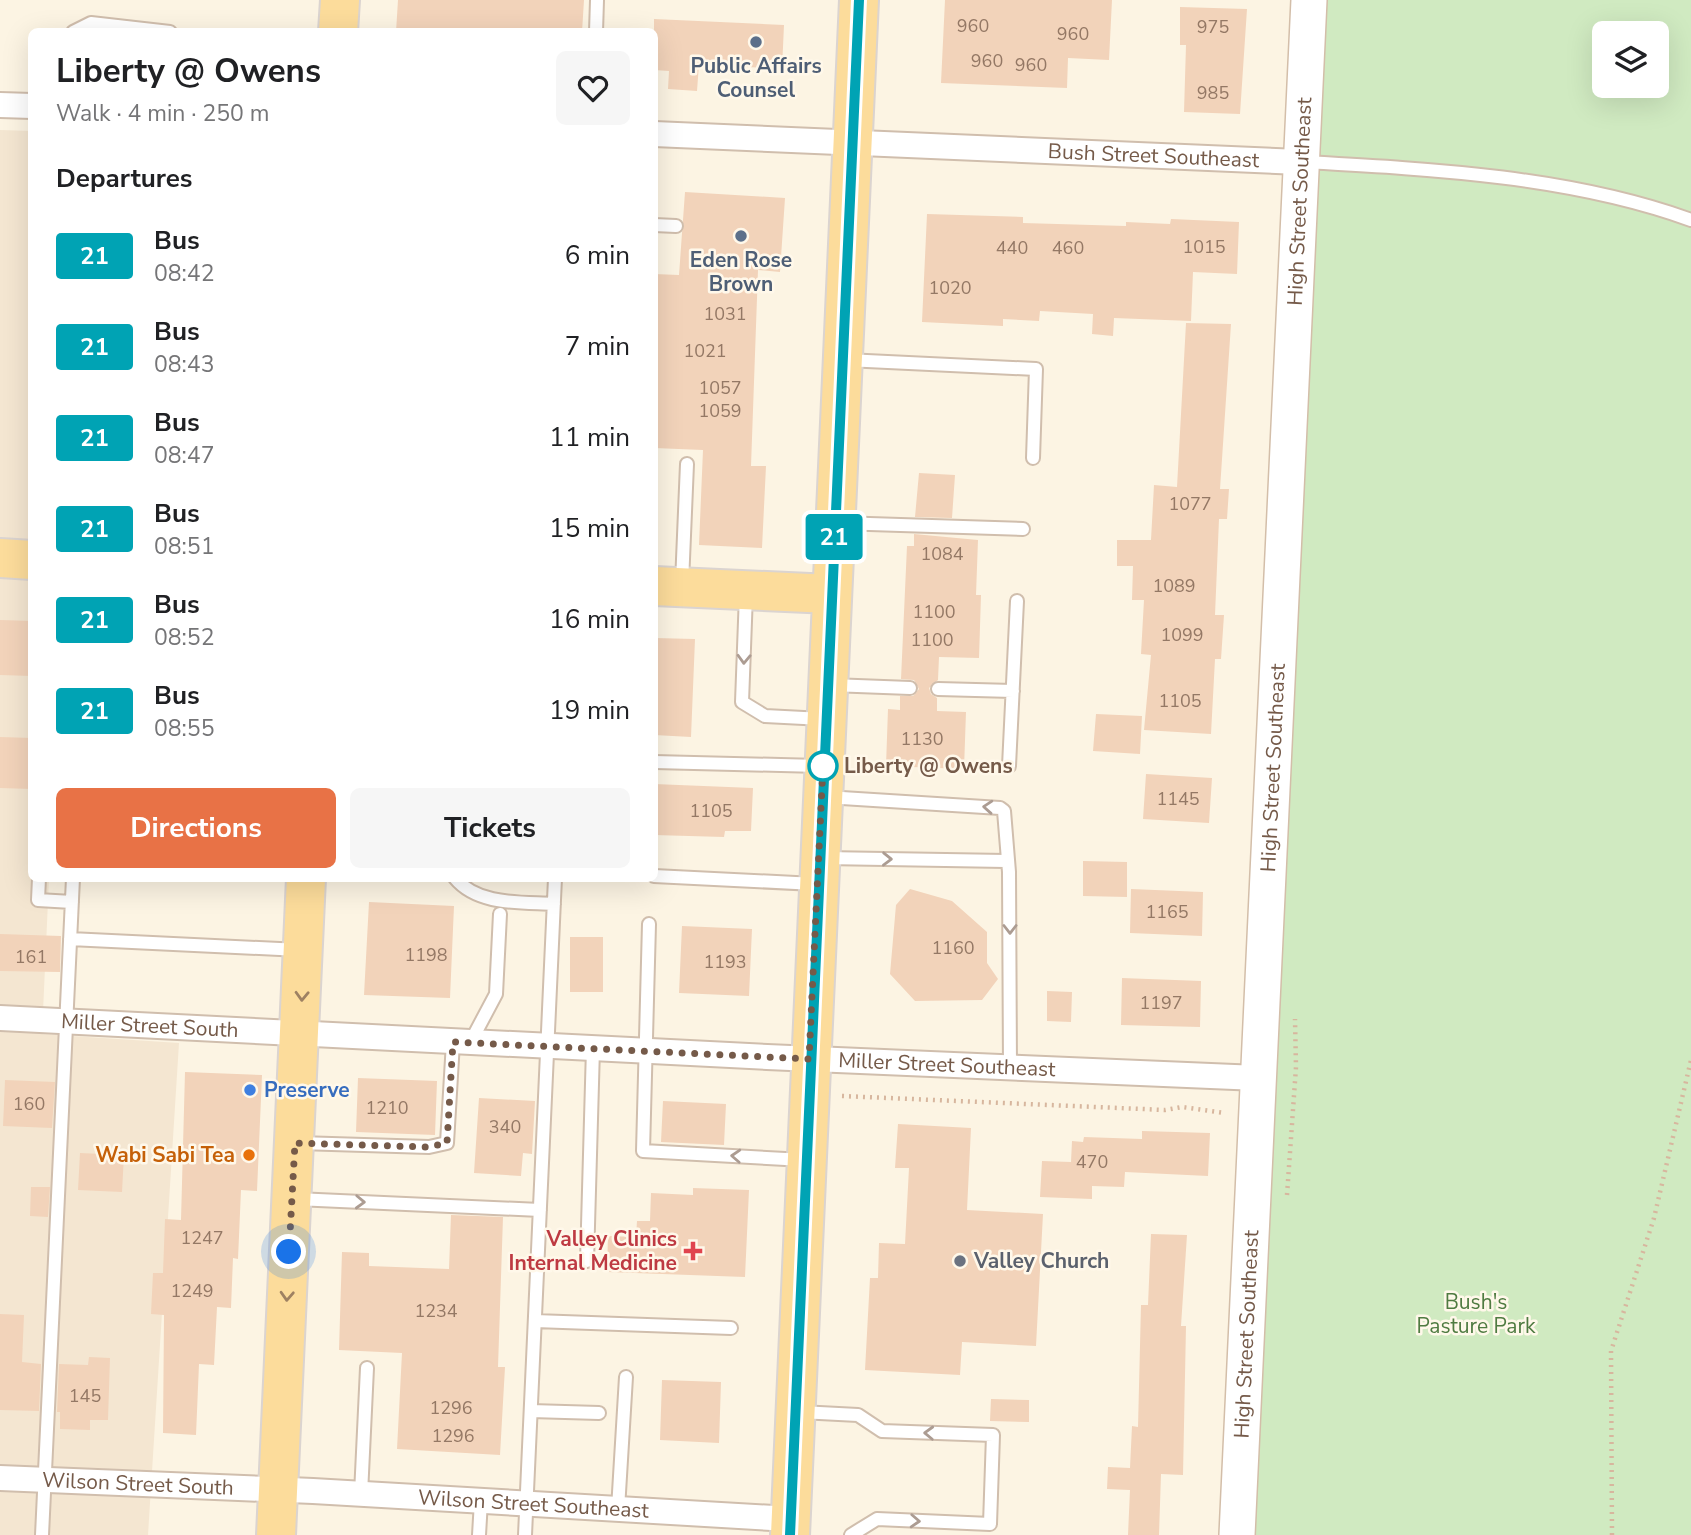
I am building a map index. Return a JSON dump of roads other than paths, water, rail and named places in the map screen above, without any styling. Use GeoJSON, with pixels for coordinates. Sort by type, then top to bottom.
{"type":"FeatureCollection","features":[{"type":"Feature","properties":{"kind":"main road"},"geometry":{"type":"LineString","coordinates":[[338,28],[340,0]]}},
{"type":"Feature","properties":{"kind":"main road"},"geometry":{"type":"LineString","coordinates":[[792,1531],[804,1160],[859,0]]}},
{"type":"Feature","properties":{"kind":"main road"},"geometry":{"type":"LineString","coordinates":[[0,558],[28,560]]}},
{"type":"Feature","properties":{"kind":"main road"},"geometry":{"type":"LineString","coordinates":[[668,587],[831,594]]}},
{"type":"Feature","properties":{"kind":"main road"},"geometry":{"type":"LineString","coordinates":[[276,1535],[306,882]]}},
{"type":"Feature","properties":{"kind":"street","name":"High Street Southeast"},"geometry":{"type":"LineString","coordinates":[[1237,1535],[1299,162],[1310,0]]}},
{"type":"Feature","properties":{"kind":"street"},"geometry":{"type":"LineString","coordinates":[[0,105],[28,106]]}},
{"type":"Feature","properties":{"kind":"street","name":"Bush Street Southeast"},"geometry":{"type":"LineString","coordinates":[[658,134],[1299,162]]}},
{"type":"Feature","properties":{"kind":"street","name":"Miller Street South"},"geometry":{"type":"LineString","coordinates":[[0,1018],[300,1034]]}},
{"type":"Feature","properties":{"kind":"street","name":"Miller Street Southeast"},"geometry":{"type":"LineString","coordinates":[[300,1034],[1258,1078]]}},
{"type":"Feature","properties":{"kind":"street","name":"Wilson Street South"},"geometry":{"type":"LineString","coordinates":[[0,1478],[278,1490]]}},
{"type":"Feature","properties":{"kind":"street","name":"Wilson Street Southeast"},"geometry":{"type":"LineString","coordinates":[[278,1490],[618,1509],[792,1531]]}},
{"type":"Feature","properties":{"kind":"lane"},"geometry":{"type":"LineString","coordinates":[[596,28],[597,0]]}},
{"type":"Feature","properties":{"kind":"lane"},"geometry":{"type":"LineString","coordinates":[[81,28],[91,23],[135,28]]}},
{"type":"Feature","properties":{"kind":"lane","name":"Bush Street Southeast"},"geometry":{"type":"LineString","coordinates":[[1299,162],[1397,167],[1604,193],[1691,220]]}},
{"type":"Feature","properties":{"kind":"lane"},"geometry":{"type":"LineString","coordinates":[[658,225],[676,226]]}},
{"type":"Feature","properties":{"kind":"lane"},"geometry":{"type":"LineString","coordinates":[[842,360],[1036,369],[1032,458]]}},
{"type":"Feature","properties":{"kind":"lane"},"geometry":{"type":"LineString","coordinates":[[668,587],[687,464]]}},
{"type":"Feature","properties":{"kind":"lane"},"geometry":{"type":"LineString","coordinates":[[835,523],[1023,530]]}},
{"type":"Feature","properties":{"kind":"lane"},"geometry":{"type":"LineString","coordinates":[[746,590],[743,702],[765,716],[826,702],[911,688]]}},
{"type":"Feature","properties":{"kind":"lane"},"geometry":{"type":"LineString","coordinates":[[1009,765],[1017,601]]}},
{"type":"Feature","properties":{"kind":"lane"},"geometry":{"type":"LineString","coordinates":[[938,689],[1013,691]]}},
{"type":"Feature","properties":{"kind":"lane"},"geometry":{"type":"LineString","coordinates":[[658,762],[822,781],[1000,808],[1004,811],[1006,862],[1009,872],[1010,1068]]}},
{"type":"Feature","properties":{"kind":"lane"},"geometry":{"type":"LineString","coordinates":[[658,876],[1006,862]]}},
{"type":"Feature","properties":{"kind":"lane"},"geometry":{"type":"LineString","coordinates":[[38,882],[38,900],[72,902]]}},
{"type":"Feature","properties":{"kind":"lane"},"geometry":{"type":"LineString","coordinates":[[42,1535],[73,882]]}},
{"type":"Feature","properties":{"kind":"lane"},"geometry":{"type":"LineString","coordinates":[[460,882],[469,889],[498,901],[554,904]]}},
{"type":"Feature","properties":{"kind":"lane"},"geometry":{"type":"LineString","coordinates":[[525,1535],[555,882]]}},
{"type":"Feature","properties":{"kind":"lane"},"geometry":{"type":"LineString","coordinates":[[295,1143],[429,1147],[447,1143],[461,1042],[496,994],[500,914]]}},
{"type":"Feature","properties":{"kind":"lane"},"geometry":{"type":"LineString","coordinates":[[649,924],[643,1151],[804,1160]]}},
{"type":"Feature","properties":{"kind":"lane"},"geometry":{"type":"LineString","coordinates":[[71,939],[303,951]]}},
{"type":"Feature","properties":{"kind":"lane"},"geometry":{"type":"LineString","coordinates":[[587,1261],[593,1048]]}},
{"type":"Feature","properties":{"kind":"lane"},"geometry":{"type":"LineString","coordinates":[[292,1199],[540,1210]]}},
{"type":"Feature","properties":{"kind":"lane"},"geometry":{"type":"LineString","coordinates":[[535,1321],[731,1328]]}},
{"type":"Feature","properties":{"kind":"lane"},"geometry":{"type":"LineString","coordinates":[[361,1494],[367,1368]]}},
{"type":"Feature","properties":{"kind":"lane"},"geometry":{"type":"LineString","coordinates":[[618,1509],[626,1377]]}},
{"type":"Feature","properties":{"kind":"lane"},"geometry":{"type":"LineString","coordinates":[[531,1411],[599,1413]]}},
{"type":"Feature","properties":{"kind":"lane"},"geometry":{"type":"LineString","coordinates":[[794,1412],[858,1415],[882,1431],[993,1435],[990,1524],[877,1519],[851,1535]]}},
{"type":"Feature","properties":{"kind":"lane"},"geometry":{"type":"LineString","coordinates":[[479,1535],[481,1501]]}},
{"type":"Feature","properties":{"kind":"place","name":"Public Affairs Counsel"},"geometry":{"type":"Point","coordinates":[756,42]}},
{"type":"Feature","properties":{"kind":"place","name":"Eden Rose Brown"},"geometry":{"type":"Point","coordinates":[741,236]}},
{"type":"Feature","properties":{"kind":"place","name":"Liberty @ Owens"},"geometry":{"type":"Point","coordinates":[823,766]}},
{"type":"Feature","properties":{"kind":"place","name":"Preserve"},"geometry":{"type":"Point","coordinates":[250,1090]}},
{"type":"Feature","properties":{"kind":"place","name":"Wabi Sabi Tea"},"geometry":{"type":"Point","coordinates":[249,1155]}},
{"type":"Feature","properties":{"kind":"place","name":"Valley Clinics Internal Medicine"},"geometry":{"type":"Point","coordinates":[693,1251]}},
{"type":"Feature","properties":{"kind":"place","name":"Valley Church"},"geometry":{"type":"Point","coordinates":[960,1261]}},
{"type":"Feature","properties":{"kind":"park label","name":"Bush's Pasture Park"},"geometry":{"type":"Point","coordinates":[1476,1314]}}]}
